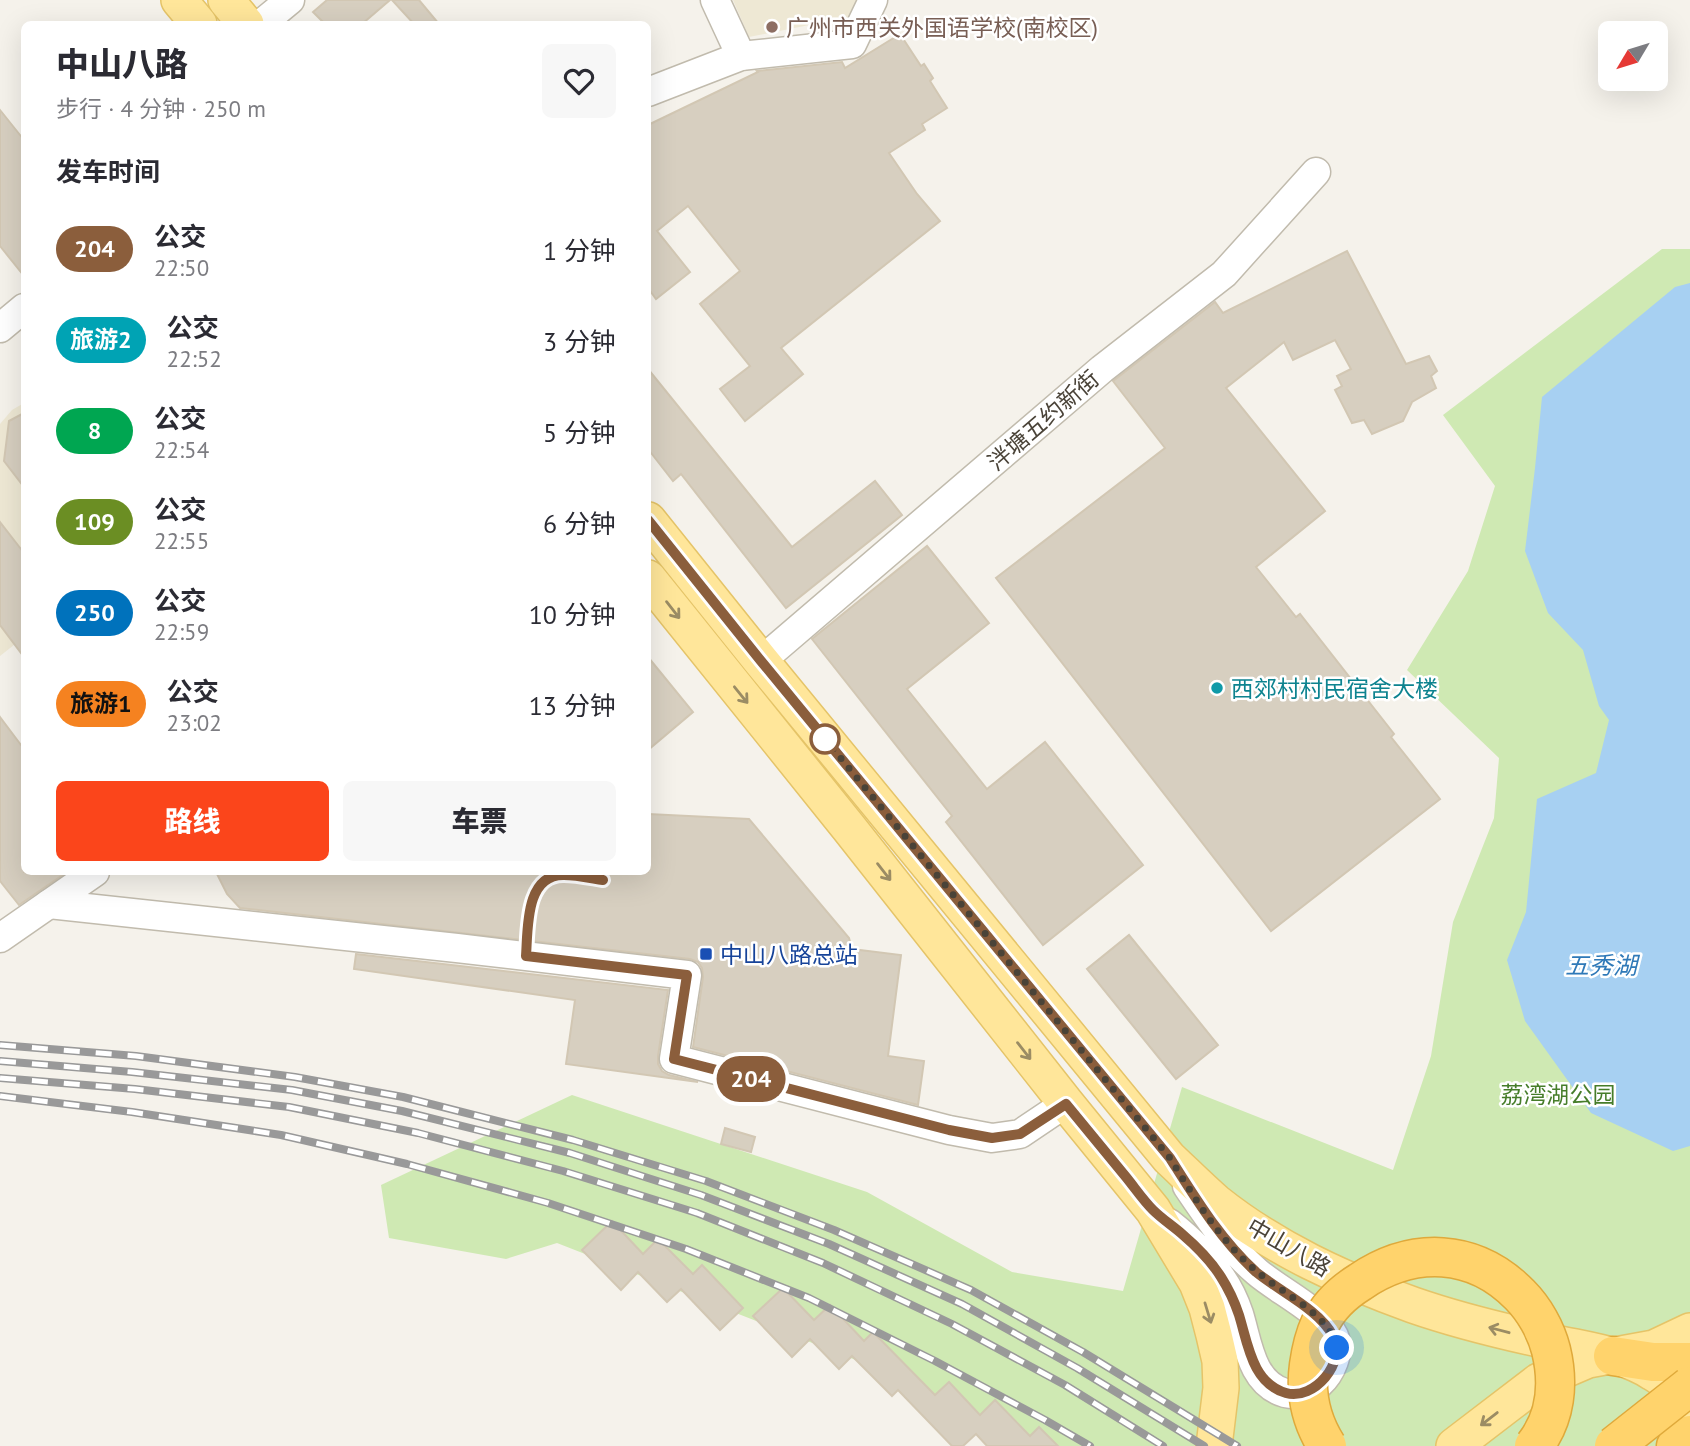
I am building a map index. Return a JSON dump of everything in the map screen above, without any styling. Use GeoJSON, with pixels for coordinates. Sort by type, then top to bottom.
{"type":"FeatureCollection","features":[{"type":"Feature","properties":{"kind":"highway"},"geometry":{"type":"LineString","coordinates":[[1327,1446],[1311,1412],[1307,1377],[1311,1348],[1320,1323],[1350,1288],[1371,1274],[1413,1258],[1432,1257],[1454,1258],[1495,1274],[1528,1303],[1539,1321],[1548,1339],[1555,1366],[1555,1397],[1548,1421],[1535,1446]]}},
{"type":"Feature","properties":{"kind":"highway"},"geometry":{"type":"LineString","coordinates":[[1613,1356],[1653,1363],[1690,1362]]}},
{"type":"Feature","properties":{"kind":"highway"},"geometry":{"type":"LineString","coordinates":[[1614,1446],[1690,1387]]}},
{"type":"Feature","properties":{"kind":"highway"},"geometry":{"type":"LineString","coordinates":[[1676,1446],[1690,1435]]}},
{"type":"Feature","properties":{"kind":"main road"},"geometry":{"type":"LineString","coordinates":[[178,0],[196,21]]}},
{"type":"Feature","properties":{"kind":"main road","name":"中山八路"},"geometry":{"type":"LineString","coordinates":[[651,524],[1170,1158],[1197,1185],[1268,1238],[1330,1272],[1445,1315],[1613,1356]]}},
{"type":"Feature","properties":{"kind":"main road"},"geometry":{"type":"LineString","coordinates":[[651,582],[1153,1210],[1197,1283],[1214,1335],[1220,1361],[1221,1388],[1214,1446]]}},
{"type":"Feature","properties":{"kind":"main road"},"geometry":{"type":"LineString","coordinates":[[1454,1446],[1539,1381],[1588,1360],[1654,1348],[1690,1331]]}},
{"type":"Feature","properties":{"kind":"main road"},"geometry":{"type":"LineString","coordinates":[[1613,1356],[1654,1373],[1670,1386],[1690,1411]]}},
{"type":"Feature","properties":{"kind":"street"},"geometry":{"type":"LineString","coordinates":[[243,15],[290,0]]}},
{"type":"Feature","properties":{"kind":"street"},"geometry":{"type":"LineString","coordinates":[[715,0],[741,56]]}},
{"type":"Feature","properties":{"kind":"street"},"geometry":{"type":"LineString","coordinates":[[651,91],[741,56],[852,44],[873,0]]}},
{"type":"Feature","properties":{"kind":"street","name":"泮塘五约新街"},"geometry":{"type":"LineString","coordinates":[[761,661],[1102,369],[1224,274],[1317,172]]}},
{"type":"Feature","properties":{"kind":"street"},"geometry":{"type":"LineString","coordinates":[[0,328],[21,310]]}},
{"type":"Feature","properties":{"kind":"street"},"geometry":{"type":"LineString","coordinates":[[0,938],[91,875]]}},
{"type":"Feature","properties":{"kind":"street"},"geometry":{"type":"LineString","coordinates":[[48,904],[687,975],[674,1059],[949,1130],[992,1138],[1020,1134],[1066,1104]]}},
{"type":"Feature","properties":{"kind":"street"},"geometry":{"type":"LineString","coordinates":[[1153,1210],[1184,1235],[1221,1276],[1238,1312],[1254,1365],[1266,1381],[1280,1391],[1293,1395],[1305,1393],[1324,1380],[1336,1353],[1336,1340],[1330,1329],[1317,1316],[1257,1272],[1228,1244],[1209,1220],[1170,1158]]}},
{"type":"Feature","properties":{"kind":"shaded area","name":"广州市西关外国语学校(南校区)"},"geometry":{"type":"Polygon","coordinates":[[[733,0],[857,0],[849,17],[749,37],[733,0]]]}},
{"type":"Feature","properties":{"kind":"shaded area"},"geometry":{"type":"Polygon","coordinates":[[[21,405],[21,639],[0,656],[0,424],[12,410],[21,405]]]}},
{"type":"Feature","properties":{"kind":"green space","name":"荔湾湖公园"},"geometry":{"type":"Polygon","coordinates":[[[1662,249],[1690,249],[1690,1446],[1054,1446],[866,1364],[557,1243],[506,1259],[389,1238],[381,1185],[572,1095],[867,1192],[1012,1272],[1123,1291],[1182,1087],[1393,1170],[1431,1056],[1453,922],[1494,818],[1499,758],[1407,670],[1468,571],[1495,486],[1443,415],[1662,249]]]}},
{"type":"Feature","properties":{"kind":"water","name":"五秀湖"},"geometry":{"type":"Polygon","coordinates":[[[1690,283],[1690,1146],[1673,1151],[1591,1113],[1525,1021],[1507,960],[1526,912],[1537,799],[1596,773],[1609,720],[1599,706],[1583,650],[1548,613],[1525,551],[1542,397],[1675,287],[1690,283]]]}},
{"type":"Feature","properties":{"kind":"building"},"geometry":{"type":"Polygon","coordinates":[[[327,0],[390,0],[366,21],[322,21],[313,12],[327,0]]]}},
{"type":"Feature","properties":{"kind":"building"},"geometry":{"type":"Polygon","coordinates":[[[392,0],[419,0],[436,21],[411,21],[392,0]]]}},
{"type":"Feature","properties":{"kind":"building"},"geometry":{"type":"Polygon","coordinates":[[[900,34],[921,66],[924,64],[933,78],[930,81],[947,108],[922,124],[925,130],[889,153],[917,194],[940,221],[781,348],[803,374],[745,421],[720,389],[750,366],[700,304],[740,271],[688,206],[657,231],[690,272],[656,299],[651,292],[651,124],[757,71],[842,62],[845,68],[900,34]]]}},
{"type":"Feature","properties":{"kind":"building"},"geometry":{"type":"Polygon","coordinates":[[[0,110],[21,136],[21,272],[0,246],[0,110]]]}},
{"type":"Feature","properties":{"kind":"building","name":"西郊村村民宿舍大楼"},"geometry":{"type":"Polygon","coordinates":[[[1347,251],[1406,364],[1429,356],[1437,371],[1431,376],[1436,388],[1412,402],[1403,421],[1372,434],[1364,420],[1352,423],[1335,390],[1342,386],[1337,376],[1351,369],[1335,340],[1293,360],[1284,342],[1226,388],[1325,511],[1256,567],[1296,617],[1300,614],[1394,734],[1391,737],[1440,799],[1271,931],[996,578],[1165,448],[1113,381],[1215,302],[1223,313],[1347,251]]]}},
{"type":"Feature","properties":{"kind":"building"},"geometry":{"type":"Polygon","coordinates":[[[651,373],[792,547],[875,481],[902,515],[786,608],[681,474],[673,481],[651,453],[651,373]]]}},
{"type":"Feature","properties":{"kind":"building"},"geometry":{"type":"Polygon","coordinates":[[[21,415],[21,483],[4,461],[9,421],[21,415]]]}},
{"type":"Feature","properties":{"kind":"building"},"geometry":{"type":"Polygon","coordinates":[[[0,522],[21,549],[21,653],[0,625],[0,522]]]}},
{"type":"Feature","properties":{"kind":"building"},"geometry":{"type":"Polygon","coordinates":[[[927,546],[989,623],[907,689],[987,789],[1045,742],[1143,865],[1043,945],[946,822],[952,816],[812,639],[927,546]]]}},
{"type":"Feature","properties":{"kind":"building"},"geometry":{"type":"Polygon","coordinates":[[[651,661],[693,712],[651,747],[651,661]]]}},
{"type":"Feature","properties":{"kind":"building"},"geometry":{"type":"Polygon","coordinates":[[[0,717],[21,745],[21,875],[63,875],[19,905],[0,881],[0,717]]]}},
{"type":"Feature","properties":{"kind":"building"},"geometry":{"type":"Polygon","coordinates":[[[651,814],[749,819],[849,938],[852,949],[901,955],[888,1056],[924,1061],[918,1105],[693,1047],[703,977],[698,962],[690,959],[240,908],[227,894],[218,875],[651,875],[651,814]]]}},
{"type":"Feature","properties":{"kind":"building"},"geometry":{"type":"Polygon","coordinates":[[[1129,935],[1218,1045],[1176,1079],[1087,969],[1129,935]]]}},
{"type":"Feature","properties":{"kind":"building"},"geometry":{"type":"Polygon","coordinates":[[[356,954],[668,990],[658,1064],[662,1071],[669,1075],[698,1082],[566,1064],[575,1000],[354,969],[356,954]]]}},
{"type":"Feature","properties":{"kind":"building"},"geometry":{"type":"Polygon","coordinates":[[[725,1128],[755,1137],[751,1152],[721,1144],[725,1128]]]}},
{"type":"Feature","properties":{"kind":"building"},"geometry":{"type":"Polygon","coordinates":[[[612,1221],[643,1254],[658,1239],[693,1274],[702,1265],[743,1308],[720,1330],[681,1289],[667,1302],[638,1272],[621,1290],[582,1250],[612,1221]]]}},
{"type":"Feature","properties":{"kind":"building"},"geometry":{"type":"Polygon","coordinates":[[[783,1288],[814,1320],[830,1305],[864,1341],[873,1332],[935,1395],[949,1382],[980,1415],[995,1400],[1030,1436],[1039,1427],[1058,1446],[987,1446],[976,1434],[963,1446],[952,1446],[898,1390],[892,1396],[852,1356],[839,1369],[810,1339],[792,1357],[753,1316],[783,1288]]]}},
{"type":"Feature","properties":{"kind":"railway"},"geometry":{"type":"LineString","coordinates":[[0,1045],[136,1056],[295,1077],[403,1097],[573,1140],[706,1181],[834,1230],[971,1290],[1083,1352],[1237,1446]]}},
{"type":"Feature","properties":{"kind":"railway"},"geometry":{"type":"LineString","coordinates":[[0,1061],[292,1090],[402,1111],[570,1153],[701,1195],[829,1244],[962,1304],[1077,1368],[1204,1446]]}},
{"type":"Feature","properties":{"kind":"railway"},"geometry":{"type":"LineString","coordinates":[[0,1078],[135,1089],[289,1107],[418,1133],[563,1171],[697,1213],[823,1263],[952,1324],[1065,1385],[1163,1446]]}},
{"type":"Feature","properties":{"kind":"railway"},"geometry":{"type":"LineString","coordinates":[[0,1096],[132,1112],[281,1135],[407,1164],[548,1203],[686,1249],[809,1298],[935,1361],[1090,1446]]}},
{"type":"Feature","properties":{"kind":"bus line","name":"204"},"geometry":{"type":"LineString","coordinates":[[559,875],[542,882],[536,890],[529,911],[526,956],[687,975],[674,1059],[949,1130],[992,1138],[1020,1134],[1066,1104],[1153,1210],[1184,1235],[1221,1276],[1238,1312],[1254,1365],[1266,1381],[1280,1391],[1293,1395],[1305,1393],[1324,1380],[1331,1369],[1337,1348],[1330,1329],[1317,1316],[1257,1272],[1228,1244],[1209,1220],[1170,1158],[651,524]]}},
{"type":"Feature","properties":{"kind":"bus line","name":"204"},"geometry":{"type":"LineString","coordinates":[[568,875],[603,880]]}},
{"type":"Feature","properties":{"kind":"place","name":"广州市西关外国语学校(南校区)"},"geometry":{"type":"Point","coordinates":[772,27]}},
{"type":"Feature","properties":{"kind":"place","name":"西郊村村民宿舍大楼"},"geometry":{"type":"Point","coordinates":[1217,688]}},
{"type":"Feature","properties":{"kind":"place","name":"中山八路总站"},"geometry":{"type":"Point","coordinates":[706,954]}},
{"type":"Feature","properties":{"kind":"route"},"geometry":{"type":"LineString","coordinates":[[825,739],[1170,1158],[1209,1220],[1228,1244],[1257,1272],[1317,1316],[1333,1335],[1337,1348]]}}]}
